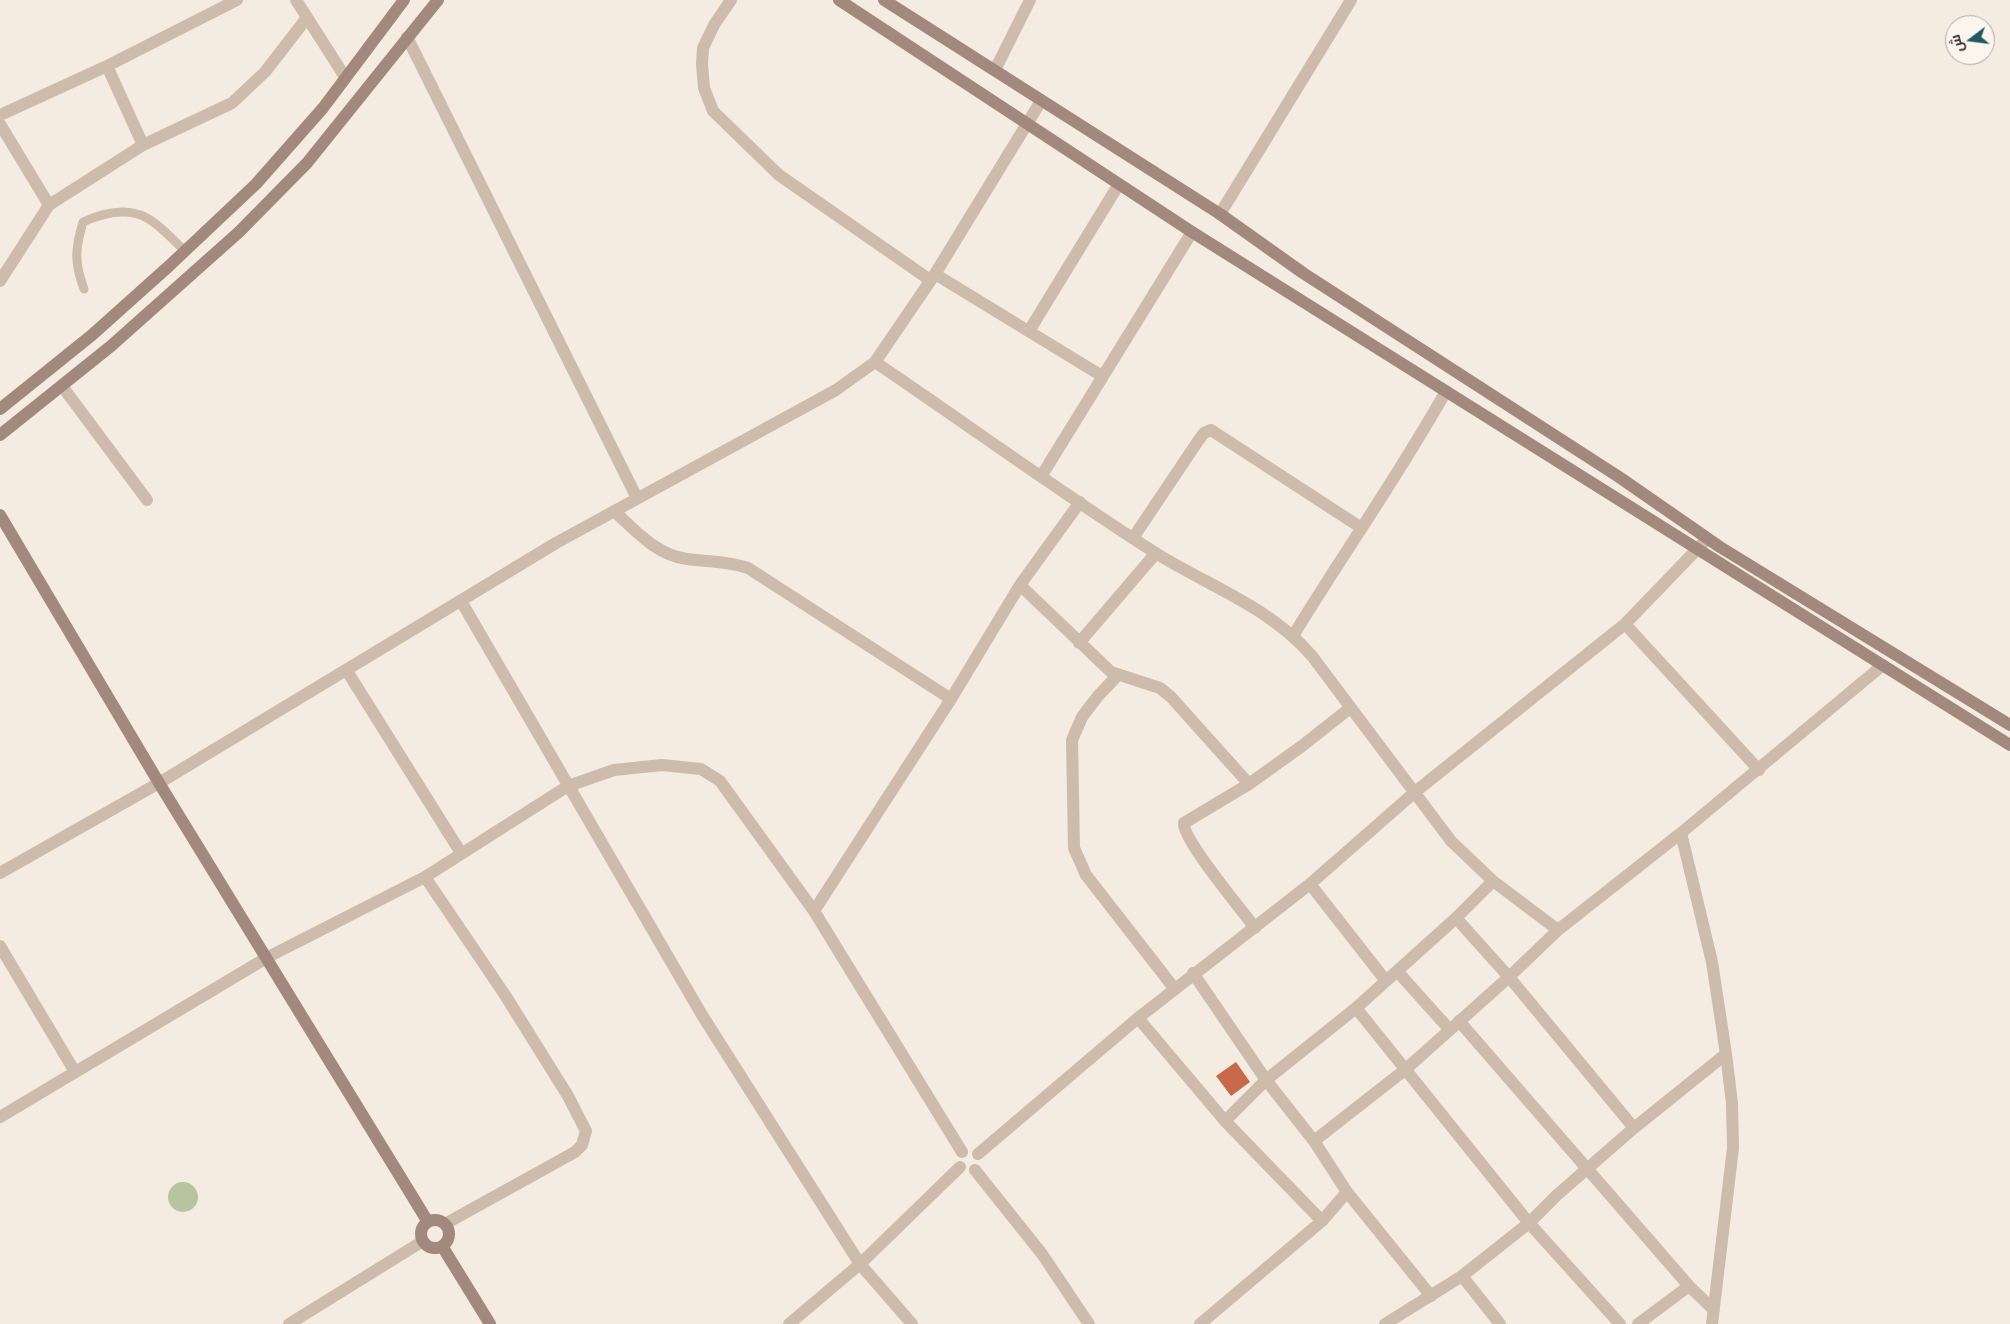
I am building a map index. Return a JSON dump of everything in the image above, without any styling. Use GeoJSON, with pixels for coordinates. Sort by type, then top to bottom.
{"type":"FeatureCollection","features":[{"type":"Feature","properties":{"kind":"main road"},"geometry":{"type":"LineString","coordinates":[[0,409],[92,335],[256,184],[323,108],[404,0]]}},
{"type":"Feature","properties":{"kind":"main road"},"geometry":{"type":"LineString","coordinates":[[0,435],[62,386],[197,270],[286,184],[327,139],[438,0]]}},
{"type":"Feature","properties":{"kind":"main road"},"geometry":{"type":"LineString","coordinates":[[839,0],[1028,122],[1192,232],[2010,745]]}},
{"type":"Feature","properties":{"kind":"main road"},"geometry":{"type":"LineString","coordinates":[[884,0],[1220,214],[1303,273],[1619,477],[1707,538],[2010,725]]}},
{"type":"Feature","properties":{"kind":"main road"},"geometry":{"type":"LineString","coordinates":[[0,515],[159,783],[268,957],[428,1222]]}},
{"type":"Feature","properties":{"kind":"main road"},"geometry":{"type":"LineString","coordinates":[[436,1220],[444,1224],[449,1235],[442,1246],[434,1248],[423,1241],[421,1233],[428,1222],[436,1220]]}},
{"type":"Feature","properties":{"kind":"main road"},"geometry":{"type":"LineString","coordinates":[[442,1246],[490,1324]]}},
{"type":"Feature","properties":{"kind":"street"},"geometry":{"type":"LineString","coordinates":[[0,115],[107,66],[237,0]]}},
{"type":"Feature","properties":{"kind":"street"},"geometry":{"type":"LineString","coordinates":[[296,0],[306,19],[345,77]]}},
{"type":"Feature","properties":{"kind":"street"},"geometry":{"type":"LineString","coordinates":[[731,0],[714,25],[704,48],[702,64],[704,88],[713,110],[779,175],[933,277],[1029,331],[1102,376]]}},
{"type":"Feature","properties":{"kind":"street"},"geometry":{"type":"LineString","coordinates":[[995,70],[1030,0]]}},
{"type":"Feature","properties":{"kind":"street"},"geometry":{"type":"LineString","coordinates":[[1220,214],[1351,0]]}},
{"type":"Feature","properties":{"kind":"street"},"geometry":{"type":"LineString","coordinates":[[0,280],[49,205],[143,144],[232,102],[266,72],[306,19]]}},
{"type":"Feature","properties":{"kind":"street"},"geometry":{"type":"LineString","coordinates":[[407,37],[637,498]]}},
{"type":"Feature","properties":{"kind":"street"},"geometry":{"type":"LineString","coordinates":[[107,66],[143,144]]}},
{"type":"Feature","properties":{"kind":"street"},"geometry":{"type":"LineString","coordinates":[[0,873],[159,783],[614,511],[836,390],[875,362],[933,277],[1041,101]]}},
{"type":"Feature","properties":{"kind":"street"},"geometry":{"type":"LineString","coordinates":[[0,124],[49,205]]}},
{"type":"Feature","properties":{"kind":"street"},"geometry":{"type":"LineString","coordinates":[[1029,331],[1118,184]]}},
{"type":"Feature","properties":{"kind":"street"},"geometry":{"type":"LineString","coordinates":[[1042,475],[1192,232]]}},
{"type":"Feature","properties":{"kind":"street"},"geometry":{"type":"LineString","coordinates":[[875,362],[1133,538],[1156,553],[1249,603],[1293,636],[1312,656],[1451,841],[1493,881],[1558,930]]}},
{"type":"Feature","properties":{"kind":"street"},"geometry":{"type":"LineString","coordinates":[[62,386],[147,500]]}},
{"type":"Feature","properties":{"kind":"street"},"geometry":{"type":"LineString","coordinates":[[1293,636],[1360,527],[1412,451],[1446,391]]}},
{"type":"Feature","properties":{"kind":"street"},"geometry":{"type":"LineString","coordinates":[[1133,538],[1198,441],[1204,433],[1212,430],[1360,527]]}},
{"type":"Feature","properties":{"kind":"street"},"geometry":{"type":"LineString","coordinates":[[814,911],[951,699],[1020,585],[1080,502]]}},
{"type":"Feature","properties":{"kind":"street"},"geometry":{"type":"LineString","coordinates":[[614,511],[646,541],[674,556],[686,559],[731,562],[748,568],[951,699]]}},
{"type":"Feature","properties":{"kind":"street"},"geometry":{"type":"LineString","coordinates":[[978,1154],[1193,972],[1255,928],[1310,884],[1415,792],[1625,624],[1698,550],[1707,538]]}},
{"type":"Feature","properties":{"kind":"street"},"geometry":{"type":"LineString","coordinates":[[1079,643],[1156,553]]}},
{"type":"Feature","properties":{"kind":"street"},"geometry":{"type":"LineString","coordinates":[[1020,585],[1079,643],[1117,676],[1160,688],[1171,697],[1248,784]]}},
{"type":"Feature","properties":{"kind":"street"},"geometry":{"type":"LineString","coordinates":[[461,601],[702,1015],[860,1264],[912,1324]]}},
{"type":"Feature","properties":{"kind":"street"},"geometry":{"type":"LineString","coordinates":[[1625,624],[1759,770]]}},
{"type":"Feature","properties":{"kind":"street"},"geometry":{"type":"LineString","coordinates":[[1314,1141],[1406,1069],[1509,977],[1558,930],[1759,770],[1883,665]]}},
{"type":"Feature","properties":{"kind":"street"},"geometry":{"type":"LineString","coordinates":[[347,671],[461,853]]}},
{"type":"Feature","properties":{"kind":"street"},"geometry":{"type":"LineString","coordinates":[[1117,676],[1082,717],[1072,740],[1074,848],[1086,875],[1174,988]]}},
{"type":"Feature","properties":{"kind":"street"},"geometry":{"type":"LineString","coordinates":[[1255,928],[1199,855],[1183,827],[1184,823],[1190,817],[1248,784],[1302,746],[1350,708]]}},
{"type":"Feature","properties":{"kind":"street"},"geometry":{"type":"LineString","coordinates":[[0,1117],[268,957],[425,877],[568,786],[614,770],[662,765],[701,769],[720,781],[814,911],[962,1152]]}},
{"type":"Feature","properties":{"kind":"street"},"geometry":{"type":"LineString","coordinates":[[1681,833],[1712,962],[1732,1103],[1733,1148],[1712,1324]]}},
{"type":"Feature","properties":{"kind":"street"},"geometry":{"type":"LineString","coordinates":[[425,877],[505,995],[568,1096],[586,1132],[582,1145],[575,1152],[444,1224]]}},
{"type":"Feature","properties":{"kind":"street"},"geometry":{"type":"LineString","coordinates":[[1225,1121],[1266,1080],[1356,1008],[1456,918],[1493,881]]}},
{"type":"Feature","properties":{"kind":"street"},"geometry":{"type":"LineString","coordinates":[[1310,884],[1386,981]]}},
{"type":"Feature","properties":{"kind":"street"},"geometry":{"type":"LineString","coordinates":[[1456,918],[1509,977],[1634,1128]]}},
{"type":"Feature","properties":{"kind":"street"},"geometry":{"type":"LineString","coordinates":[[0,946],[75,1072]]}},
{"type":"Feature","properties":{"kind":"street"},"geometry":{"type":"LineString","coordinates":[[1397,971],[1449,1029]]}},
{"type":"Feature","properties":{"kind":"street"},"geometry":{"type":"LineString","coordinates":[[1193,972],[1266,1080],[1314,1141],[1347,1192],[1431,1296]]}},
{"type":"Feature","properties":{"kind":"street"},"geometry":{"type":"LineString","coordinates":[[1356,1008],[1529,1223],[1620,1324]]}},
{"type":"Feature","properties":{"kind":"street"},"geometry":{"type":"LineString","coordinates":[[1138,1018],[1225,1121],[1322,1221]]}},
{"type":"Feature","properties":{"kind":"street"},"geometry":{"type":"LineString","coordinates":[[1459,1021],[1689,1286],[1714,1310]]}},
{"type":"Feature","properties":{"kind":"street"},"geometry":{"type":"LineString","coordinates":[[1385,1324],[1403,1320],[1431,1296],[1462,1276],[1529,1223],[1557,1195],[1634,1128],[1726,1054]]}},
{"type":"Feature","properties":{"kind":"street"},"geometry":{"type":"LineString","coordinates":[[971,1150],[978,1154],[980,1163],[975,1170],[967,1172],[960,1167],[958,1159],[962,1152],[971,1150]]}},
{"type":"Feature","properties":{"kind":"street"},"geometry":{"type":"LineString","coordinates":[[789,1324],[860,1264],[960,1167]]}},
{"type":"Feature","properties":{"kind":"street"},"geometry":{"type":"LineString","coordinates":[[975,1170],[1042,1254],[1088,1324]]}},
{"type":"Feature","properties":{"kind":"street"},"geometry":{"type":"LineString","coordinates":[[1200,1324],[1216,1320],[1322,1221],[1347,1192]]}},
{"type":"Feature","properties":{"kind":"street"},"geometry":{"type":"LineString","coordinates":[[289,1324],[423,1241]]}},
{"type":"Feature","properties":{"kind":"street"},"geometry":{"type":"LineString","coordinates":[[1462,1276],[1500,1324]]}},
{"type":"Feature","properties":{"kind":"street"},"geometry":{"type":"LineString","coordinates":[[1638,1324],[1689,1286]]}},
{"type":"Feature","properties":{"kind":"lane"},"geometry":{"type":"LineString","coordinates":[[84,289],[78,273],[75,248],[84,222],[100,215],[117,211],[147,217],[185,251]]}},
{"type":"Feature","properties":{"kind":"green space"},"geometry":{"type":"Polygon","coordinates":[[[183,1182],[194,1186],[198,1197],[194,1208],[183,1212],[172,1208],[168,1197],[172,1186],[183,1182]]]}},
{"type":"Feature","properties":{"kind":"building"},"geometry":{"type":"Polygon","coordinates":[[[1236,1062],[1250,1082],[1231,1096],[1216,1076],[1236,1062]]]}}]}
